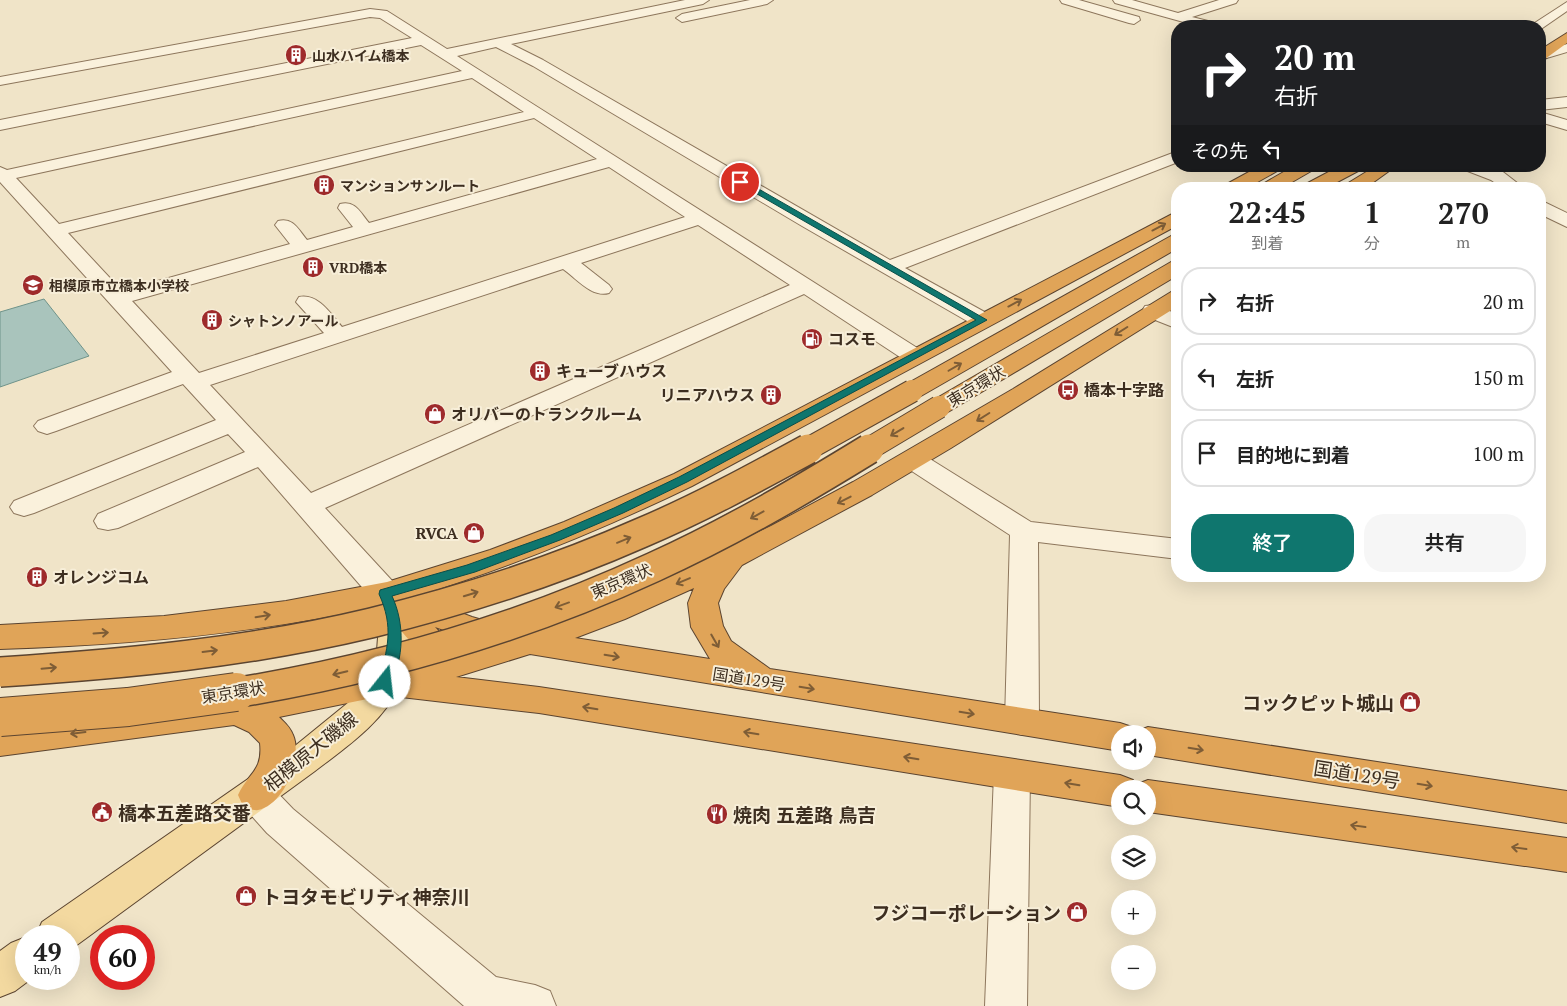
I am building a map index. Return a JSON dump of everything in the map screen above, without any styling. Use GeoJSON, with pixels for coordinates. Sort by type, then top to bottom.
{"type":"FeatureCollection","features":[{"type":"Feature","properties":{"kind":"highway"},"geometry":{"type":"LineString","coordinates":[[1546,32],[1567,20]]}},
{"type":"Feature","properties":{"kind":"highway"},"geometry":{"type":"LineString","coordinates":[[1546,52],[1567,37]]}},
{"type":"Feature","properties":{"kind":"highway"},"geometry":{"type":"LineString","coordinates":[[1244,182],[1262,172]]}},
{"type":"Feature","properties":{"kind":"highway"},"geometry":{"type":"LineString","coordinates":[[1279,182],[1297,172]]}},
{"type":"Feature","properties":{"kind":"highway"},"geometry":{"type":"LineString","coordinates":[[1323,182],[1343,172]]}},
{"type":"Feature","properties":{"kind":"highway"},"geometry":{"type":"LineString","coordinates":[[1362,182],[1378,172]]}},
{"type":"Feature","properties":{"kind":"highway"},"geometry":{"type":"LineString","coordinates":[[0,637],[68,635],[199,626],[385,594],[471,568],[555,538],[683,480],[1171,221]]}},
{"type":"Feature","properties":{"kind":"highway","name":"東京環状"},"geometry":{"type":"LineString","coordinates":[[0,672],[134,661],[262,644],[344,629],[489,589],[572,562],[643,533],[765,472],[912,392],[1171,244]]}},
{"type":"Feature","properties":{"kind":"highway","name":"東京環状"},"geometry":{"type":"LineString","coordinates":[[0,717],[141,706],[245,692],[340,673],[416,653],[518,621],[602,590],[672,560],[797,492],[1171,270]]}},
{"type":"Feature","properties":{"kind":"highway"},"geometry":{"type":"LineString","coordinates":[[0,742],[239,712],[308,700],[456,664],[529,642],[631,603],[691,577],[850,497],[1171,300]]}},
{"type":"Feature","properties":{"kind":"highway"},"geometry":{"type":"LineString","coordinates":[[738,554],[720,570],[710,585],[703,603],[707,627],[720,650],[742,668],[764,681]]}},
{"type":"Feature","properties":{"kind":"highway"},"geometry":{"type":"LineString","coordinates":[[385,594],[440,654],[456,664],[539,700]]}},
{"type":"Feature","properties":{"kind":"highway","name":"国道129号"},"geometry":{"type":"LineString","coordinates":[[385,594],[463,626],[503,638],[764,681],[1111,735]]}},
{"type":"Feature","properties":{"kind":"highway"},"geometry":{"type":"LineString","coordinates":[[385,682],[539,700],[1111,790]]}},
{"type":"Feature","properties":{"kind":"highway"},"geometry":{"type":"LineString","coordinates":[[239,712],[260,722],[277,737],[280,756],[275,770],[272,777],[256,795]]}},
{"type":"Feature","properties":{"kind":"highway","name":"国道129号"},"geometry":{"type":"LineString","coordinates":[[1156,742],[1567,807]]}},
{"type":"Feature","properties":{"kind":"highway"},"geometry":{"type":"LineString","coordinates":[[1156,797],[1567,855]]}},
{"type":"Feature","properties":{"kind":"main road","name":"相模原大磯線"},"geometry":{"type":"LineString","coordinates":[[72,925],[256,795],[334,735],[359,712],[385,682],[394,652],[396,631],[392,609],[385,594]]}},
{"type":"Feature","properties":{"kind":"main road"},"geometry":{"type":"LineString","coordinates":[[0,976],[15,966]]}},
{"type":"Feature","properties":{"kind":"street"},"geometry":{"type":"LineString","coordinates":[[445,54],[703,0]]}},
{"type":"Feature","properties":{"kind":"street"},"geometry":{"type":"LineString","coordinates":[[673,20],[767,0]]}},
{"type":"Feature","properties":{"kind":"street"},"geometry":{"type":"LineString","coordinates":[[1066,0],[1133,22]]}},
{"type":"Feature","properties":{"kind":"street"},"geometry":{"type":"LineString","coordinates":[[1119,0],[1188,20]]}},
{"type":"Feature","properties":{"kind":"street"},"geometry":{"type":"LineString","coordinates":[[1177,17],[1232,0]]}},
{"type":"Feature","properties":{"kind":"street"},"geometry":{"type":"LineString","coordinates":[[1545,20],[1567,6]]}},
{"type":"Feature","properties":{"kind":"street"},"geometry":{"type":"LineString","coordinates":[[0,81],[370,13],[383,14],[914,356]]}},
{"type":"Feature","properties":{"kind":"street"},"geometry":{"type":"LineString","coordinates":[[0,125],[424,40]]}},
{"type":"Feature","properties":{"kind":"street"},"geometry":{"type":"LineString","coordinates":[[498,43],[542,57],[800,217],[982,320]]}},
{"type":"Feature","properties":{"kind":"street"},"geometry":{"type":"LineString","coordinates":[[1546,54],[1567,48]]}},
{"type":"Feature","properties":{"kind":"street"},"geometry":{"type":"LineString","coordinates":[[385,594],[262,455],[54,231],[11,199],[1,174],[474,73]]}},
{"type":"Feature","properties":{"kind":"street"},"geometry":{"type":"LineString","coordinates":[[1546,104],[1567,102]]}},
{"type":"Feature","properties":{"kind":"street"},"geometry":{"type":"LineString","coordinates":[[54,231],[537,113]]}},
{"type":"Feature","properties":{"kind":"street"},"geometry":{"type":"LineString","coordinates":[[1546,119],[1567,125]]}},
{"type":"Feature","properties":{"kind":"street"},"geometry":{"type":"LineString","coordinates":[[889,267],[1171,159]]}},
{"type":"Feature","properties":{"kind":"street"},"geometry":{"type":"LineString","coordinates":[[116,299],[611,161]]}},
{"type":"Feature","properties":{"kind":"street"},"geometry":{"type":"LineString","coordinates":[[1487,172],[1506,182]]}},
{"type":"Feature","properties":{"kind":"street"},"geometry":{"type":"LineString","coordinates":[[347,208],[365,230]]}},
{"type":"Feature","properties":{"kind":"street"},"geometry":{"type":"LineString","coordinates":[[1546,209],[1567,221]]}},
{"type":"Feature","properties":{"kind":"street"},"geometry":{"type":"LineString","coordinates":[[47,426],[191,378],[338,335],[700,218]]}},
{"type":"Feature","properties":{"kind":"street"},"geometry":{"type":"LineString","coordinates":[[285,225],[302,247]]}},
{"type":"Feature","properties":{"kind":"street"},"geometry":{"type":"LineString","coordinates":[[566,262],[602,288]]}},
{"type":"Feature","properties":{"kind":"street"},"geometry":{"type":"LineString","coordinates":[[307,505],[805,286]]}},
{"type":"Feature","properties":{"kind":"street"},"geometry":{"type":"LineString","coordinates":[[307,302],[338,335]]}},
{"type":"Feature","properties":{"kind":"street"},"geometry":{"type":"LineString","coordinates":[[1153,311],[1171,319]]}},
{"type":"Feature","properties":{"kind":"street"},"geometry":{"type":"LineString","coordinates":[[24,507],[232,423]]}},
{"type":"Feature","properties":{"kind":"street"},"geometry":{"type":"LineString","coordinates":[[108,522],[262,455]]}},
{"type":"Feature","properties":{"kind":"street"},"geometry":{"type":"LineString","coordinates":[[913,460],[1024,531],[1171,548]]}},
{"type":"Feature","properties":{"kind":"street"},"geometry":{"type":"LineString","coordinates":[[1022,721],[1024,531]]}},
{"type":"Feature","properties":{"kind":"street"},"geometry":{"type":"LineString","coordinates":[[1006,1006],[1012,774]]}},
{"type":"Feature","properties":{"kind":"street"},"geometry":{"type":"LineString","coordinates":[[256,795],[280,821],[481,1002],[535,1006]]}},
{"type":"Feature","properties":{"kind":"water"},"geometry":{"type":"Polygon","coordinates":[[[44,299],[89,356],[0,387],[0,312],[44,299]]]}},
{"type":"Feature","properties":{"kind":"place","name":"山水ハイム橋本"},"geometry":{"type":"Point","coordinates":[296,55]}},
{"type":"Feature","properties":{"kind":"place","name":"マンションサンルート"},"geometry":{"type":"Point","coordinates":[324,185]}},
{"type":"Feature","properties":{"kind":"place","name":"VRD橋本"},"geometry":{"type":"Point","coordinates":[313,267]}},
{"type":"Feature","properties":{"kind":"place","name":"相模原市立橋本小学校"},"geometry":{"type":"Point","coordinates":[33,285]}},
{"type":"Feature","properties":{"kind":"place","name":"シャトンノアール"},"geometry":{"type":"Point","coordinates":[212,320]}},
{"type":"Feature","properties":{"kind":"place","name":"コスモ"},"geometry":{"type":"Point","coordinates":[812,339]}},
{"type":"Feature","properties":{"kind":"place","name":"キューブハウス"},"geometry":{"type":"Point","coordinates":[540,371]}},
{"type":"Feature","properties":{"kind":"place","name":"橋本十字路"},"geometry":{"type":"Point","coordinates":[1068,390]}},
{"type":"Feature","properties":{"kind":"place","name":"リニアハウス"},"geometry":{"type":"Point","coordinates":[771,395]}},
{"type":"Feature","properties":{"kind":"place","name":"オリバーのトランクルーム"},"geometry":{"type":"Point","coordinates":[435,414]}},
{"type":"Feature","properties":{"kind":"place","name":"RVCA"},"geometry":{"type":"Point","coordinates":[474,533]}},
{"type":"Feature","properties":{"kind":"place","name":"オレンジコム"},"geometry":{"type":"Point","coordinates":[37,577]}},
{"type":"Feature","properties":{"kind":"place","name":"コックピット城山"},"geometry":{"type":"Point","coordinates":[1410,702]}},
{"type":"Feature","properties":{"kind":"place","name":"橋本五差路交番"},"geometry":{"type":"Point","coordinates":[102,812]}},
{"type":"Feature","properties":{"kind":"place","name":"焼肉 五差路 鳥吉"},"geometry":{"type":"Point","coordinates":[717,814]}},
{"type":"Feature","properties":{"kind":"place","name":"トヨタモビリティ神奈川"},"geometry":{"type":"Point","coordinates":[246,896]}},
{"type":"Feature","properties":{"kind":"place","name":"フジコーポレーション"},"geometry":{"type":"Point","coordinates":[1077,912]}},
{"type":"Feature","properties":{"kind":"route"},"geometry":{"type":"LineString","coordinates":[[385,682],[394,652],[396,631],[392,609],[385,594],[471,568],[555,538],[618,511],[683,480],[982,320],[740,182]]}}]}
